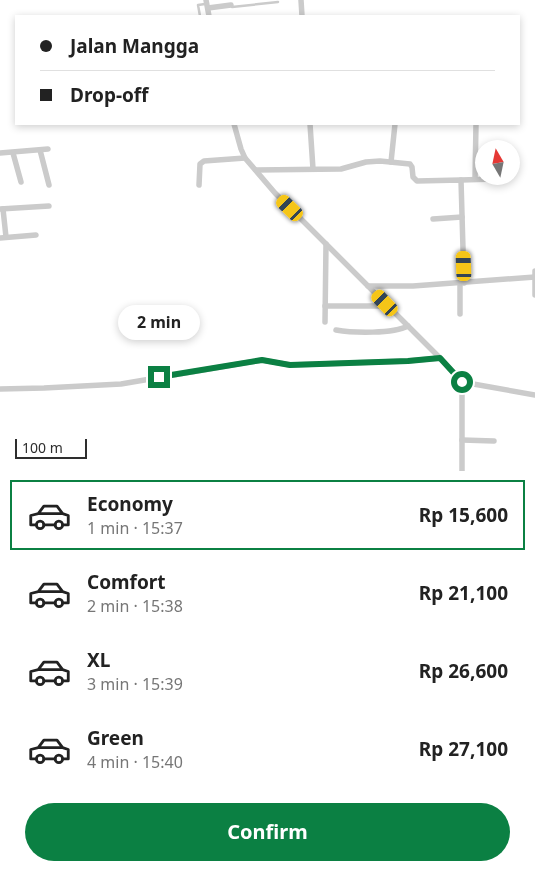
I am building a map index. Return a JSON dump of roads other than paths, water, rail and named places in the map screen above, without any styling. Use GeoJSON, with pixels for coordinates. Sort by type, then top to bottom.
{"type":"FeatureCollection","features":[{"type":"Feature","properties":{"kind":"street"},"geometry":{"type":"LineString","coordinates":[[301,0],[302,15]]}},
{"type":"Feature","properties":{"kind":"street"},"geometry":{"type":"LineString","coordinates":[[208,7],[231,5]]}},
{"type":"Feature","properties":{"kind":"street"},"geometry":{"type":"LineString","coordinates":[[234,125],[240,150],[275,193],[462,382],[535,395]]}},
{"type":"Feature","properties":{"kind":"street"},"geometry":{"type":"LineString","coordinates":[[310,125],[313,169]]}},
{"type":"Feature","properties":{"kind":"street"},"geometry":{"type":"LineString","coordinates":[[391,162],[395,125]]}},
{"type":"Feature","properties":{"kind":"street"},"geometry":{"type":"LineString","coordinates":[[476,125],[476,140]]}},
{"type":"Feature","properties":{"kind":"street"},"geometry":{"type":"LineString","coordinates":[[0,153],[48,149]]}},
{"type":"Feature","properties":{"kind":"street"},"geometry":{"type":"LineString","coordinates":[[40,150],[49,185]]}},
{"type":"Feature","properties":{"kind":"street"},"geometry":{"type":"LineString","coordinates":[[13,153],[21,182]]}},
{"type":"Feature","properties":{"kind":"street"},"geometry":{"type":"LineString","coordinates":[[199,184],[200,164],[204,161],[245,158]]}},
{"type":"Feature","properties":{"kind":"street"},"geometry":{"type":"LineString","coordinates":[[256,170],[341,169],[366,162],[380,161],[410,164],[413,177],[417,181],[475,180]]}},
{"type":"Feature","properties":{"kind":"street"},"geometry":{"type":"LineString","coordinates":[[460,314],[462,283],[461,180]]}},
{"type":"Feature","properties":{"kind":"street"},"geometry":{"type":"LineString","coordinates":[[36,235],[3,237],[2,209],[49,206]]}},
{"type":"Feature","properties":{"kind":"street"},"geometry":{"type":"LineString","coordinates":[[433,219],[462,217]]}},
{"type":"Feature","properties":{"kind":"street"},"geometry":{"type":"LineString","coordinates":[[325,322],[326,244]]}},
{"type":"Feature","properties":{"kind":"street"},"geometry":{"type":"LineString","coordinates":[[535,271],[535,295]]}},
{"type":"Feature","properties":{"kind":"street"},"geometry":{"type":"LineString","coordinates":[[368,286],[413,286],[535,277]]}},
{"type":"Feature","properties":{"kind":"street"},"geometry":{"type":"LineString","coordinates":[[325,306],[388,306]]}},
{"type":"Feature","properties":{"kind":"street"},"geometry":{"type":"LineString","coordinates":[[336,330],[346,332],[390,331],[408,326]]}},
{"type":"Feature","properties":{"kind":"street"},"geometry":{"type":"LineString","coordinates":[[0,389],[121,384],[262,360],[290,365],[408,361],[440,358]]}},
{"type":"Feature","properties":{"kind":"street"},"geometry":{"type":"LineString","coordinates":[[462,382],[462,471]]}},
{"type":"Feature","properties":{"kind":"street"},"geometry":{"type":"LineString","coordinates":[[462,440],[494,440]]}},
{"type":"Feature","properties":{"kind":"lane"},"geometry":{"type":"LineString","coordinates":[[200,15],[198,5],[208,7],[278,2]]}}]}
